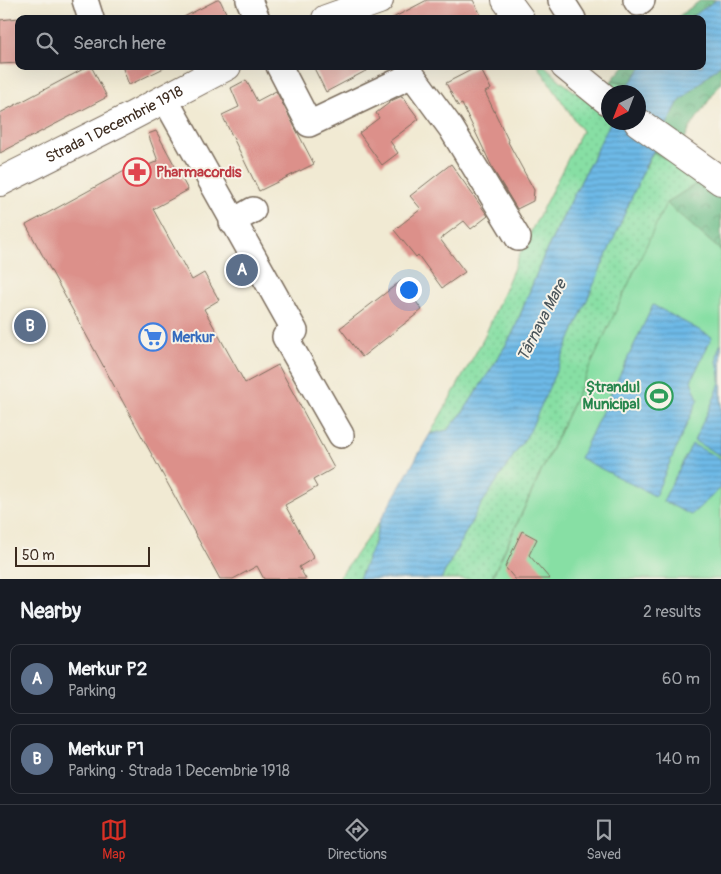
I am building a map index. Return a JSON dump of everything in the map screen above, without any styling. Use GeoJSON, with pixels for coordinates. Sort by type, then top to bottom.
{"type":"FeatureCollection","features":[{"type":"Feature","properties":{"kind":"main road"},"geometry":{"type":"LineString","coordinates":[[337,15],[379,0]]}},
{"type":"Feature","properties":{"kind":"main road"},"geometry":{"type":"LineString","coordinates":[[506,0],[517,15]]}},
{"type":"Feature","properties":{"kind":"main road","name":"Strada 1 Decembrie 1918"},"geometry":{"type":"LineString","coordinates":[[0,182],[219,70]]}},
{"type":"Feature","properties":{"kind":"main road"},"geometry":{"type":"LineString","coordinates":[[575,70],[601,95]]}},
{"type":"Feature","properties":{"kind":"main road"},"geometry":{"type":"LineString","coordinates":[[646,128],[721,181]]}},
{"type":"Feature","properties":{"kind":"lane"},"geometry":{"type":"LineString","coordinates":[[85,0],[90,15]]}},
{"type":"Feature","properties":{"kind":"lane"},"geometry":{"type":"LineString","coordinates":[[249,0],[255,15]]}},
{"type":"Feature","properties":{"kind":"lane"},"geometry":{"type":"LineString","coordinates":[[561,0],[570,15]]}},
{"type":"Feature","properties":{"kind":"lane"},"geometry":{"type":"LineString","coordinates":[[636,0],[638,3],[642,0]]}},
{"type":"Feature","properties":{"kind":"lane"},"geometry":{"type":"LineString","coordinates":[[280,70],[309,124],[412,75],[451,128],[518,238]]}},
{"type":"Feature","properties":{"kind":"lane"},"geometry":{"type":"LineString","coordinates":[[164,99],[243,216],[295,331],[285,337],[341,435]]}},
{"type":"Feature","properties":{"kind":"green space"},"geometry":{"type":"Polygon","coordinates":[[[701,0],[716,0],[695,15],[680,15],[701,0]]]}},
{"type":"Feature","properties":{"kind":"green space"},"geometry":{"type":"Polygon","coordinates":[[[721,64],[721,83],[690,128],[673,163],[653,152],[678,103],[721,64]]]}},
{"type":"Feature","properties":{"kind":"green space"},"geometry":{"type":"Polygon","coordinates":[[[541,70],[549,70],[594,106],[601,96],[601,130],[606,130],[544,255],[513,333],[463,412],[448,430],[430,434],[484,338],[521,251],[582,131],[541,70]]]}},
{"type":"Feature","properties":{"kind":"green space"},"geometry":{"type":"Polygon","coordinates":[[[621,70],[640,70],[629,84],[612,80],[621,70]]]}},
{"type":"Feature","properties":{"kind":"green space"},"geometry":{"type":"Polygon","coordinates":[[[612,80],[628,85],[609,85],[612,80]]]}},
{"type":"Feature","properties":{"kind":"green space"},"geometry":{"type":"Polygon","coordinates":[[[653,152],[673,163],[699,182],[666,204],[491,579],[441,579],[477,511],[653,152]]]}},
{"type":"Feature","properties":{"kind":"green space"},"geometry":{"type":"Polygon","coordinates":[[[699,182],[721,199],[721,251],[666,203],[699,182]]]}},
{"type":"Feature","properties":{"kind":"green space"},"geometry":{"type":"Polygon","coordinates":[[[666,203],[721,251],[721,579],[493,579],[492,578],[666,203]]]}},
{"type":"Feature","properties":{"kind":"green space"},"geometry":{"type":"Polygon","coordinates":[[[380,521],[374,543],[359,579],[338,579],[380,521]]]}},
{"type":"Feature","properties":{"kind":"water","name":"Târnava Mare"},"geometry":{"type":"Polygon","coordinates":[[[716,0],[721,0],[721,64],[678,103],[645,167],[530,431],[477,511],[441,579],[359,579],[374,543],[380,521],[430,434],[448,430],[463,412],[513,333],[544,255],[606,130],[646,130],[646,85],[629,84],[640,70],[706,70],[706,15],[695,15],[716,0]]]}},
{"type":"Feature","properties":{"kind":"water"},"geometry":{"type":"Polygon","coordinates":[[[653,305],[712,337],[691,381],[698,399],[655,496],[580,458],[653,305]]]}},
{"type":"Feature","properties":{"kind":"water"},"geometry":{"type":"Polygon","coordinates":[[[721,343],[721,456],[694,441],[720,382],[717,355],[721,343]]]}},
{"type":"Feature","properties":{"kind":"water"},"geometry":{"type":"Polygon","coordinates":[[[692,444],[721,459],[721,488],[691,515],[663,501],[692,444]]]}},
{"type":"Feature","properties":{"kind":"building"},"geometry":{"type":"Polygon","coordinates":[[[220,0],[227,15],[188,15],[220,0]]]}},
{"type":"Feature","properties":{"kind":"building"},"geometry":{"type":"Polygon","coordinates":[[[427,0],[473,0],[481,15],[399,15],[427,0]]]}},
{"type":"Feature","properties":{"kind":"building"},"geometry":{"type":"Polygon","coordinates":[[[15,18],[15,63],[0,64],[0,20],[15,18]]]}},
{"type":"Feature","properties":{"kind":"building"},"geometry":{"type":"Polygon","coordinates":[[[81,70],[93,70],[107,97],[0,153],[0,113],[81,70]]]}},
{"type":"Feature","properties":{"kind":"building"},"geometry":{"type":"Polygon","coordinates":[[[123,70],[160,70],[129,85],[123,70]]]}},
{"type":"Feature","properties":{"kind":"building"},"geometry":{"type":"Polygon","coordinates":[[[315,70],[367,70],[326,92],[315,70]]]}},
{"type":"Feature","properties":{"kind":"building"},"geometry":{"type":"Polygon","coordinates":[[[471,70],[481,70],[491,89],[485,92],[508,142],[534,190],[533,201],[517,209],[494,171],[462,104],[458,106],[446,83],[471,70]]]}},
{"type":"Feature","properties":{"kind":"building"},"geometry":{"type":"Polygon","coordinates":[[[246,80],[257,101],[276,91],[314,164],[259,191],[222,115],[239,107],[231,88],[246,80]]]}},
{"type":"Feature","properties":{"kind":"building"},"geometry":{"type":"Polygon","coordinates":[[[402,96],[419,119],[390,141],[398,153],[382,165],[359,133],[379,118],[376,113],[393,100],[402,96]]]}},
{"type":"Feature","properties":{"kind":"building","name":"Merkur"},"geometry":{"type":"Polygon","coordinates":[[[156,131],[188,190],[153,209],[192,280],[204,273],[219,300],[204,309],[245,383],[278,365],[334,468],[313,480],[317,487],[285,505],[314,558],[299,567],[306,579],[264,579],[257,566],[233,579],[220,579],[26,225],[141,162],[144,167],[158,161],[148,134],[156,131]]]}},
{"type":"Feature","properties":{"kind":"building"},"geometry":{"type":"Polygon","coordinates":[[[451,164],[488,216],[471,229],[464,221],[440,239],[465,272],[442,288],[418,255],[416,257],[394,230],[421,209],[410,196],[451,164]]]}},
{"type":"Feature","properties":{"kind":"building"},"geometry":{"type":"Polygon","coordinates":[[[401,281],[422,310],[362,357],[340,328],[401,281]]]}},
{"type":"Feature","properties":{"kind":"building"},"geometry":{"type":"Polygon","coordinates":[[[522,531],[537,539],[529,555],[550,579],[515,579],[505,567],[522,531]]]}},
{"type":"Feature","properties":{"kind":"place","name":"Pharmacordis"},"geometry":{"type":"Point","coordinates":[137,172]}},
{"type":"Feature","properties":{"kind":"place","name":"Merkur P2"},"geometry":{"type":"Point","coordinates":[242,270]}},
{"type":"Feature","properties":{"kind":"place","name":"Merkur P1"},"geometry":{"type":"Point","coordinates":[30,326]}},
{"type":"Feature","properties":{"kind":"place","name":"Merkur"},"geometry":{"type":"Point","coordinates":[153,337]}},
{"type":"Feature","properties":{"kind":"place","name":"Ștrandul Municipal"},"geometry":{"type":"Point","coordinates":[659,396]}}]}
